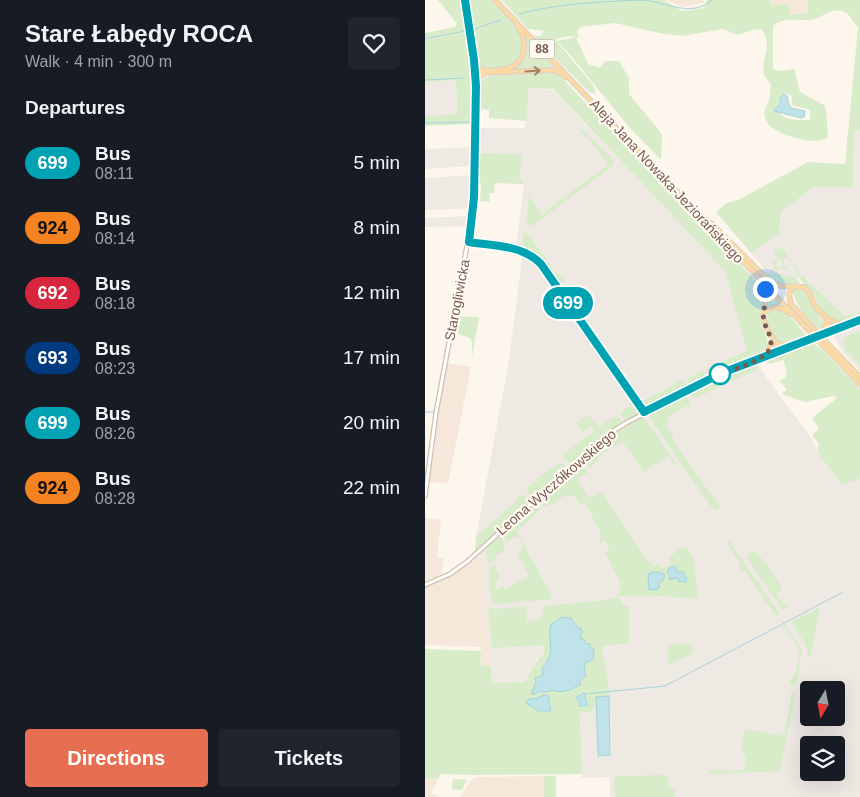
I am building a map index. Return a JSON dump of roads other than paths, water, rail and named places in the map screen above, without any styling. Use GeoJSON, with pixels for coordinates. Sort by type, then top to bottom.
{"type":"FeatureCollection","features":[{"type":"Feature","properties":{"kind":"main road","name":"Aleja Jana Nowaka-Jeziorańskiego"},"geometry":{"type":"LineString","coordinates":[[495,0],[860,384]]}},
{"type":"Feature","properties":{"kind":"main road"},"geometry":{"type":"LineString","coordinates":[[476,86],[479,77],[486,72],[509,68],[517,63],[522,55],[524,48],[523,36],[509,15]]}},
{"type":"Feature","properties":{"kind":"main road"},"geometry":{"type":"LineString","coordinates":[[474,60],[479,69],[486,72]]}},
{"type":"Feature","properties":{"kind":"main road"},"geometry":{"type":"LineString","coordinates":[[475,73],[551,70],[559,72],[575,84]]}},
{"type":"Feature","properties":{"kind":"main road"},"geometry":{"type":"LineString","coordinates":[[692,207],[769,282],[780,286],[800,286],[807,289],[833,330]]}},
{"type":"Feature","properties":{"kind":"main road"},"geometry":{"type":"LineString","coordinates":[[754,272],[766,293],[767,303],[763,320],[778,349],[777,352]]}},
{"type":"Feature","properties":{"kind":"main road"},"geometry":{"type":"LineString","coordinates":[[794,287],[789,294],[791,304],[860,377]]}},
{"type":"Feature","properties":{"kind":"main road"},"geometry":{"type":"LineString","coordinates":[[764,313],[769,308],[778,307],[802,323]]}},
{"type":"Feature","properties":{"kind":"main road"},"geometry":{"type":"LineString","coordinates":[[829,322],[847,325]]}},
{"type":"Feature","properties":{"kind":"main road"},"geometry":{"type":"LineString","coordinates":[[821,335],[829,322]]}},
{"type":"Feature","properties":{"kind":"main road"},"geometry":{"type":"LineString","coordinates":[[773,342],[784,346],[794,345]]}},
{"type":"Feature","properties":{"kind":"main road"},"geometry":{"type":"LineString","coordinates":[[761,358],[768,352],[773,342]]}},
{"type":"Feature","properties":{"kind":"street","name":"Starogliwicka"},"geometry":{"type":"LineString","coordinates":[[425,496],[436,413],[472,220],[474,197],[476,86],[465,0]]}},
{"type":"Feature","properties":{"kind":"street","name":"Leona Wyczółkowskiego"},"geometry":{"type":"LineString","coordinates":[[425,585],[450,574],[468,561],[610,433],[637,416],[703,382],[860,320]]}},
{"type":"Feature","properties":{"kind":"water"},"geometry":{"type":"Polygon","coordinates":[[[784,94],[787,96],[791,108],[805,111],[804,117],[801,118],[774,111],[784,94]]]}},
{"type":"Feature","properties":{"kind":"water"},"geometry":{"type":"Polygon","coordinates":[[[673,566],[676,567],[677,572],[683,572],[687,580],[685,583],[683,581],[679,582],[678,578],[669,580],[668,569],[673,566]]]}},
{"type":"Feature","properties":{"kind":"water"},"geometry":{"type":"Polygon","coordinates":[[[652,572],[660,572],[665,575],[663,581],[658,583],[660,586],[658,589],[649,590],[648,575],[652,572]]]}},
{"type":"Feature","properties":{"kind":"water"},"geometry":{"type":"Polygon","coordinates":[[[562,617],[571,618],[578,628],[581,628],[580,638],[584,639],[586,644],[589,643],[591,648],[594,649],[593,659],[589,662],[586,661],[584,667],[586,676],[580,680],[580,685],[566,691],[551,690],[549,692],[544,691],[531,694],[536,682],[535,678],[543,675],[542,668],[547,662],[551,651],[551,624],[562,617]]]}},
{"type":"Feature","properties":{"kind":"water"},"geometry":{"type":"Polygon","coordinates":[[[584,693],[587,704],[586,706],[580,706],[576,698],[584,693]]]}},
{"type":"Feature","properties":{"kind":"water"},"geometry":{"type":"Polygon","coordinates":[[[547,695],[550,698],[548,703],[551,711],[538,711],[526,703],[529,699],[538,698],[547,695]]]}},
{"type":"Feature","properties":{"kind":"water"},"geometry":{"type":"Polygon","coordinates":[[[609,696],[610,755],[598,756],[596,697],[609,696]]]}},
{"type":"Feature","properties":{"kind":"waterway"},"geometry":{"type":"LineString","coordinates":[[519,14],[564,5],[641,0],[687,9],[704,5],[712,0]]}},
{"type":"Feature","properties":{"kind":"waterway"},"geometry":{"type":"LineString","coordinates":[[474,29],[501,20]]}},
{"type":"Feature","properties":{"kind":"waterway"},"geometry":{"type":"LineString","coordinates":[[425,39],[465,31]]}},
{"type":"Feature","properties":{"kind":"waterway"},"geometry":{"type":"LineString","coordinates":[[425,80],[464,78]]}},
{"type":"Feature","properties":{"kind":"waterway"},"geometry":{"type":"LineString","coordinates":[[425,123],[472,122]]}},
{"type":"Feature","properties":{"kind":"waterway"},"geometry":{"type":"LineString","coordinates":[[425,412],[433,412]]}},
{"type":"Feature","properties":{"kind":"waterway"},"geometry":{"type":"LineString","coordinates":[[585,694],[665,686],[843,592]]}}]}
